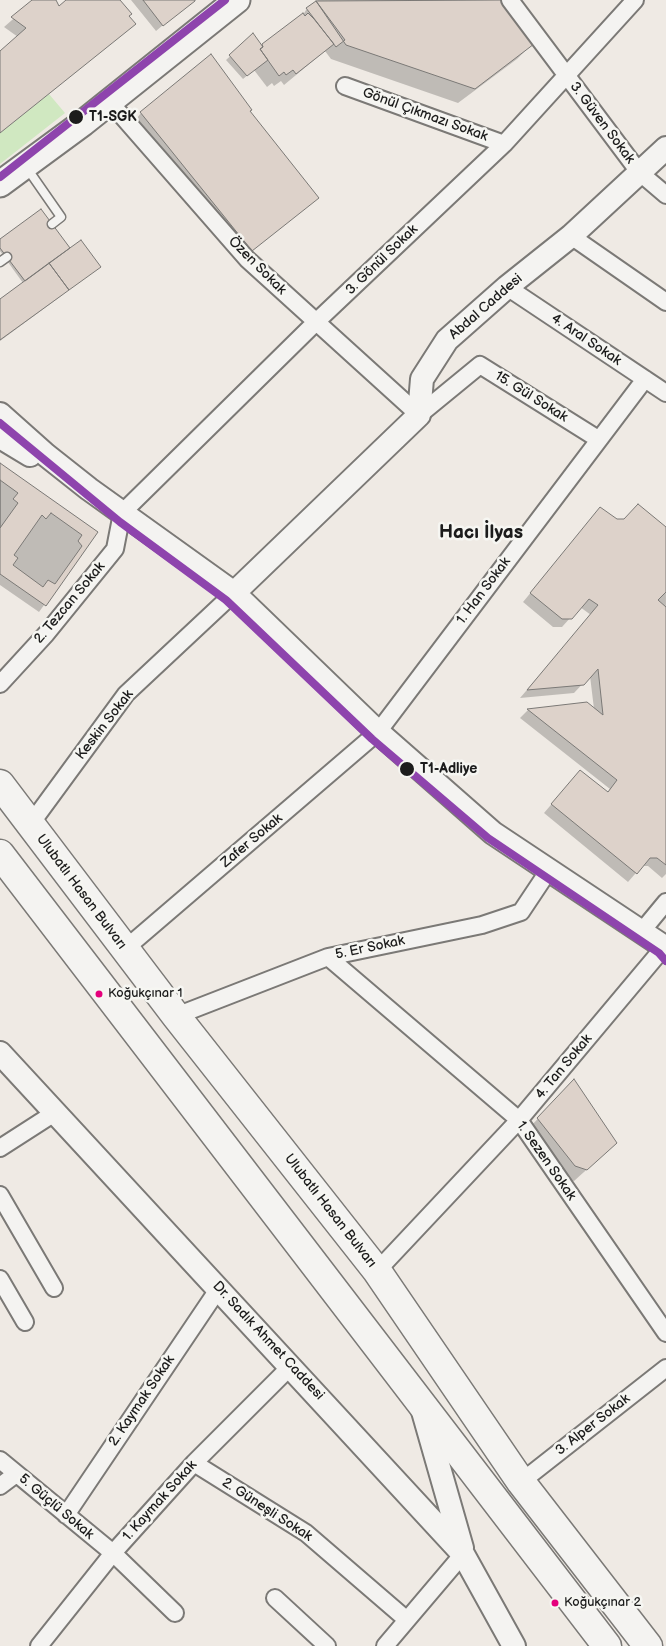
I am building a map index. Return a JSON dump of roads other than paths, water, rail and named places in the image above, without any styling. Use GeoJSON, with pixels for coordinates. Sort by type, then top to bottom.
{"type":"FeatureCollection","features":[{"type":"Feature","properties":{"kind":"highway","name":"Ulubatlı Hasan Bulvarı"},"geometry":{"type":"LineString","coordinates":[[0,784],[176,1016],[377,1271],[521,1482],[648,1646]]}},
{"type":"Feature","properties":{"kind":"highway"},"geometry":{"type":"LineString","coordinates":[[0,854],[607,1646]]}},
{"type":"Feature","properties":{"kind":"highway"},"geometry":{"type":"LineString","coordinates":[[571,1599],[598,1646]]}},
{"type":"Feature","properties":{"kind":"main road"},"geometry":{"type":"LineString","coordinates":[[0,184],[82,123],[230,2]]}},
{"type":"Feature","properties":{"kind":"main road"},"geometry":{"type":"LineString","coordinates":[[0,198],[82,123]]}},
{"type":"Feature","properties":{"kind":"main road","name":"Abdal Caddesi"},"geometry":{"type":"LineString","coordinates":[[419,415],[422,380],[447,340],[507,287],[571,236],[666,148]]}},
{"type":"Feature","properties":{"kind":"main road"},"geometry":{"type":"LineString","coordinates":[[0,414],[46,456],[89,490],[234,593],[378,732],[493,833],[665,947]]}},
{"type":"Feature","properties":{"kind":"main road"},"geometry":{"type":"LineString","coordinates":[[234,593],[419,415]]}},
{"type":"Feature","properties":{"kind":"main road"},"geometry":{"type":"LineString","coordinates":[[0,437],[89,490]]}},
{"type":"Feature","properties":{"kind":"main road","name":"Dr. Sadık Ahmet Caddesi"},"geometry":{"type":"LineString","coordinates":[[0,1053],[463,1554],[514,1646]]}},
{"type":"Feature","properties":{"kind":"main road"},"geometry":{"type":"LineString","coordinates":[[420,1403],[463,1554]]}},
{"type":"Feature","properties":{"kind":"street","name":"3. Güven Sokak"},"geometry":{"type":"LineString","coordinates":[[510,0],[638,172],[666,195]]}},
{"type":"Feature","properties":{"kind":"street","name":"3. Gönül Sokak"},"geometry":{"type":"LineString","coordinates":[[122,513],[316,322],[504,144],[635,0]]}},
{"type":"Feature","properties":{"kind":"street","name":"Gönül Çıkmazı Sokak"},"geometry":{"type":"LineString","coordinates":[[345,86],[504,144]]}},
{"type":"Feature","properties":{"kind":"street","name":"Özen Sokak"},"geometry":{"type":"LineString","coordinates":[[109,101],[247,259],[419,415]]}},
{"type":"Feature","properties":{"kind":"street"},"geometry":{"type":"LineString","coordinates":[[571,236],[666,302]]}},
{"type":"Feature","properties":{"kind":"street","name":"4. Aral Sokak"},"geometry":{"type":"LineString","coordinates":[[507,287],[666,393]]}},
{"type":"Feature","properties":{"kind":"street","name":"15. Gül Sokak"},"geometry":{"type":"LineString","coordinates":[[419,415],[480,365],[598,439]]}},
{"type":"Feature","properties":{"kind":"street","name":"1. Han Sokak"},"geometry":{"type":"LineString","coordinates":[[378,732],[645,379]]}},
{"type":"Feature","properties":{"kind":"street","name":"2. Tezcan Sokak"},"geometry":{"type":"LineString","coordinates":[[0,684],[46,634],[115,549],[122,513]]}},
{"type":"Feature","properties":{"kind":"street","name":"Keskin Sokak"},"geometry":{"type":"LineString","coordinates":[[30,825],[126,694],[234,593]]}},
{"type":"Feature","properties":{"kind":"street","name":"Zafer Sokak"},"geometry":{"type":"LineString","coordinates":[[125,949],[378,732]]}},
{"type":"Feature","properties":{"kind":"street","name":"5. Er Sokak"},"geometry":{"type":"LineString","coordinates":[[176,1016],[328,958],[482,925],[521,912],[549,870]]}},
{"type":"Feature","properties":{"kind":"street"},"geometry":{"type":"LineString","coordinates":[[642,931],[666,902]]}},
{"type":"Feature","properties":{"kind":"street","name":"4. Tan Sokak"},"geometry":{"type":"LineString","coordinates":[[377,1271],[519,1120],[665,947]]}},
{"type":"Feature","properties":{"kind":"street","name":"1. Sezen Sokak"},"geometry":{"type":"LineString","coordinates":[[328,958],[519,1120],[666,1333]]}},
{"type":"Feature","properties":{"kind":"street"},"geometry":{"type":"LineString","coordinates":[[0,1148],[56,1112]]}},
{"type":"Feature","properties":{"kind":"street"},"geometry":{"type":"LineString","coordinates":[[0,1195],[54,1288]]}},
{"type":"Feature","properties":{"kind":"street"},"geometry":{"type":"LineString","coordinates":[[0,1280],[25,1322]]}},
{"type":"Feature","properties":{"kind":"street","name":"2. Kaymak Sokak"},"geometry":{"type":"LineString","coordinates":[[66,1514],[219,1288]]}},
{"type":"Feature","properties":{"kind":"street","name":"1. Kaymak Sokak"},"geometry":{"type":"LineString","coordinates":[[39,1646],[113,1554],[194,1462],[290,1366]]}},
{"type":"Feature","properties":{"kind":"street","name":"3. Alper Sokak"},"geometry":{"type":"LineString","coordinates":[[521,1482],[666,1368]]}},
{"type":"Feature","properties":{"kind":"street","name":"5. Güçlü Sokak"},"geometry":{"type":"LineString","coordinates":[[0,1460],[113,1554],[175,1613]]}},
{"type":"Feature","properties":{"kind":"street","name":"2. Güneşli Sokak"},"geometry":{"type":"LineString","coordinates":[[194,1462],[306,1533],[407,1620]]}},
{"type":"Feature","properties":{"kind":"street"},"geometry":{"type":"LineString","coordinates":[[0,1486],[16,1474]]}},
{"type":"Feature","properties":{"kind":"street"},"geometry":{"type":"LineString","coordinates":[[385,1646],[463,1554]]}},
{"type":"Feature","properties":{"kind":"street"},"geometry":{"type":"LineString","coordinates":[[275,1598],[327,1646]]}},
{"type":"Feature","properties":{"kind":"lane"},"geometry":{"type":"LineString","coordinates":[[29,171],[60,217],[52,224]]}},
{"type":"Feature","properties":{"kind":"place","name":"T1-SGK"},"geometry":{"type":"Point","coordinates":[76,117]}},
{"type":"Feature","properties":{"kind":"place","name":"T1-Adliye"},"geometry":{"type":"Point","coordinates":[407,769]}},
{"type":"Feature","properties":{"kind":"place","name":"Koğukçınar 1"},"geometry":{"type":"Point","coordinates":[99,994]}},
{"type":"Feature","properties":{"kind":"place","name":"Koğukçınar 2"},"geometry":{"type":"Point","coordinates":[555,1603]}},
{"type":"Feature","properties":{"kind":"district","name":"Hacı İlyas"},"geometry":{"type":"Point","coordinates":[481,533]}}]}
